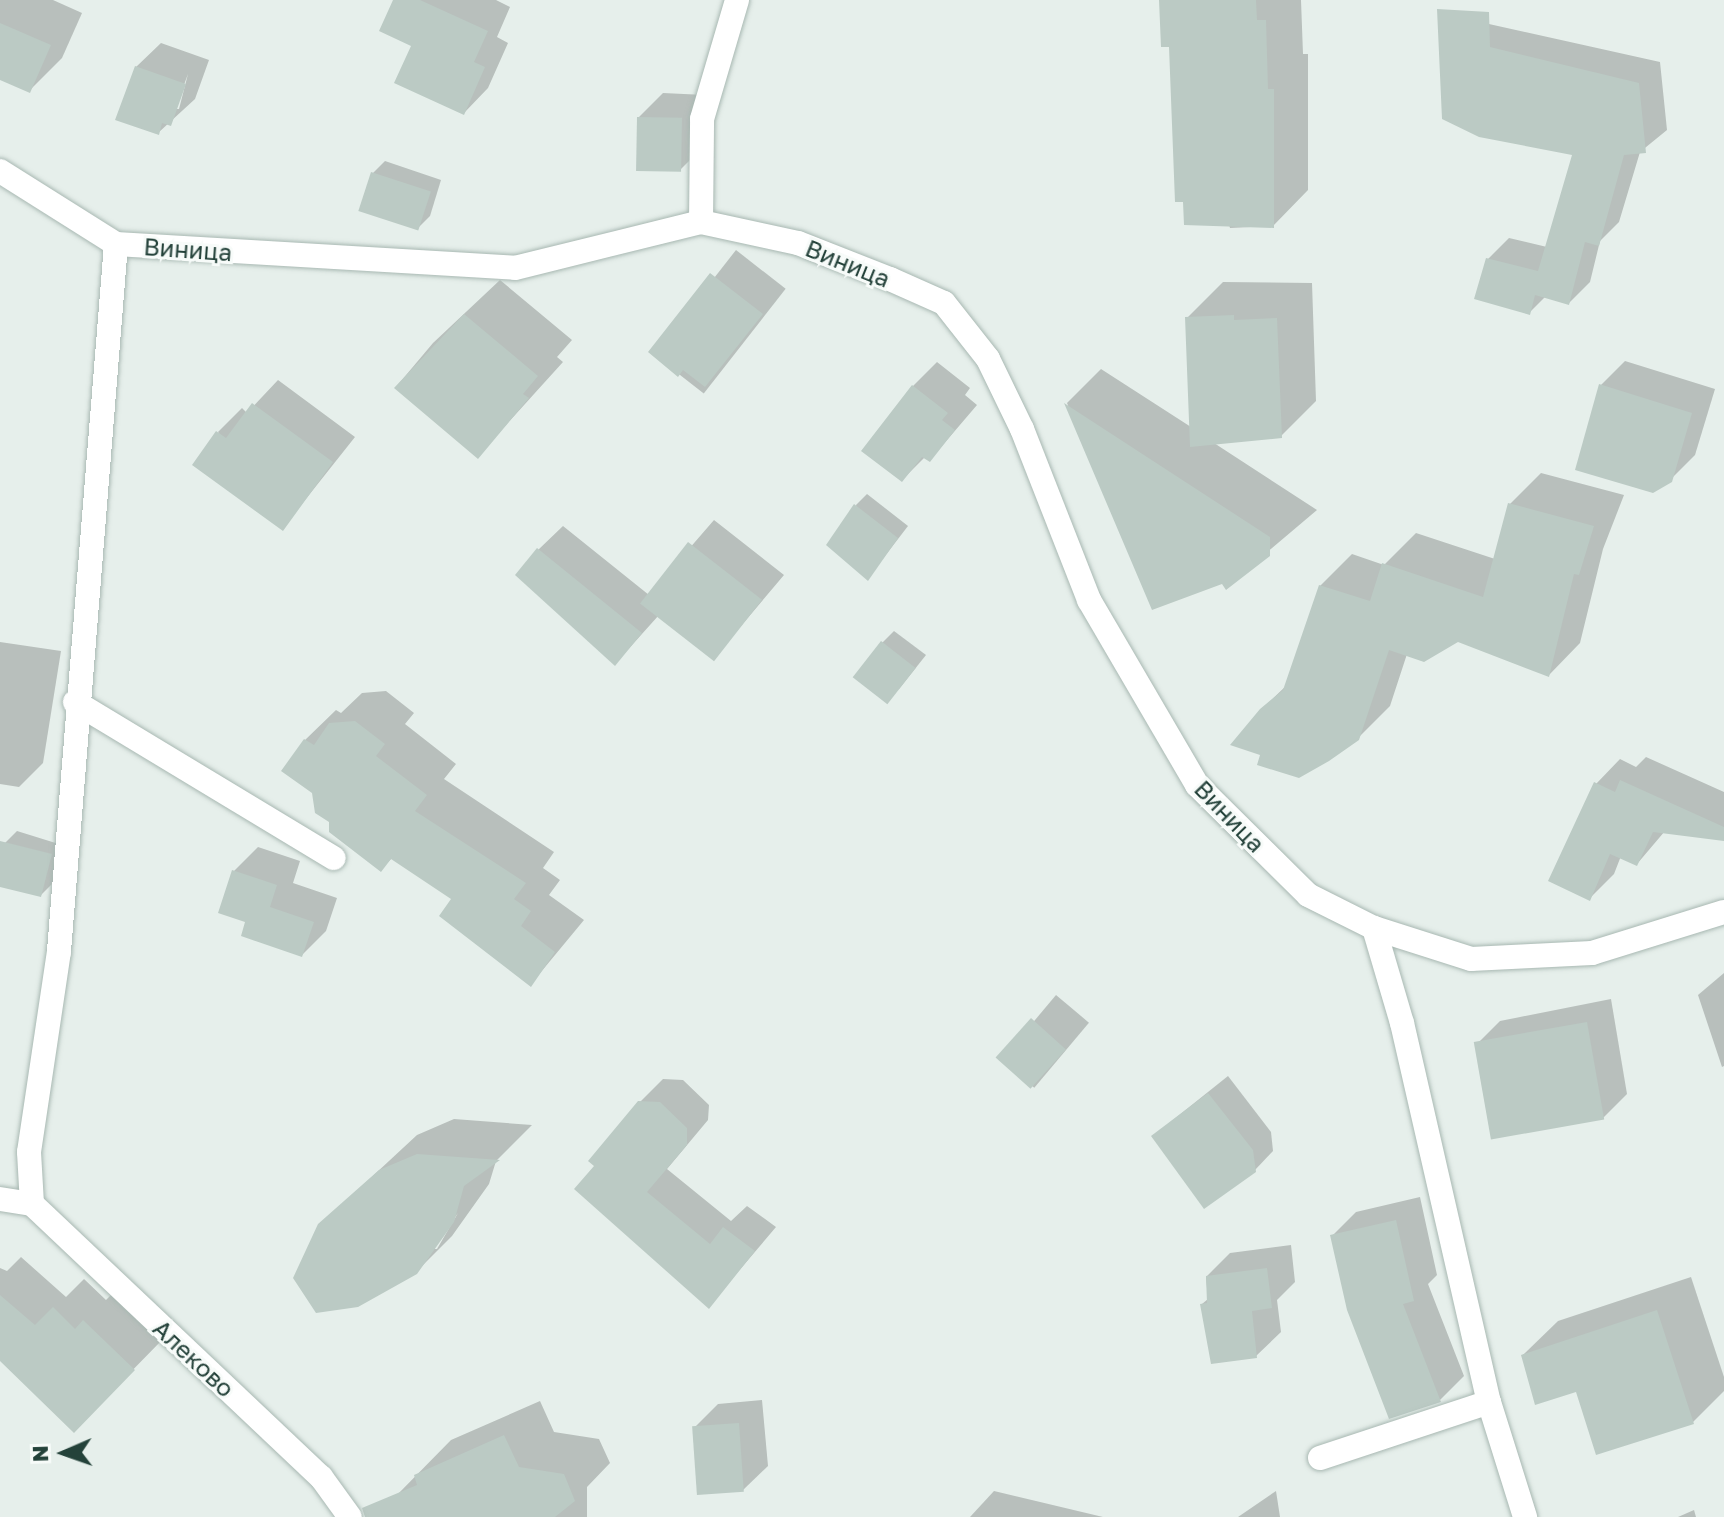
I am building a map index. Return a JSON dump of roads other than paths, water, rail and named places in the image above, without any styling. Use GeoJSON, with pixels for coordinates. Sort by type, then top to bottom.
{"type":"FeatureCollection","features":[{"type":"Feature","properties":{"kind":"street"},"geometry":{"type":"LineString","coordinates":[[701,222],[702,119],[737,0]]}},
{"type":"Feature","properties":{"kind":"street","name":"Виница"},"geometry":{"type":"LineString","coordinates":[[0,171],[116,244],[515,268],[701,222],[798,243],[944,303],[988,359],[1022,429],[1089,600],[1197,785],[1308,895],[1374,928],[1471,959],[1592,953],[1724,912]]}},
{"type":"Feature","properties":{"kind":"street"},"geometry":{"type":"LineString","coordinates":[[0,1199],[32,1204],[29,1152],[59,951],[75,702],[116,244]]}},
{"type":"Feature","properties":{"kind":"street"},"geometry":{"type":"LineString","coordinates":[[75,702],[334,858]]}},
{"type":"Feature","properties":{"kind":"street"},"geometry":{"type":"LineString","coordinates":[[1374,928],[1402,1023],[1489,1402],[1525,1517]]}},
{"type":"Feature","properties":{"kind":"street","name":"Алеково"},"geometry":{"type":"LineString","coordinates":[[32,1204],[321,1477],[350,1517]]}},
{"type":"Feature","properties":{"kind":"street"},"geometry":{"type":"LineString","coordinates":[[1320,1458],[1489,1402]]}}]}
